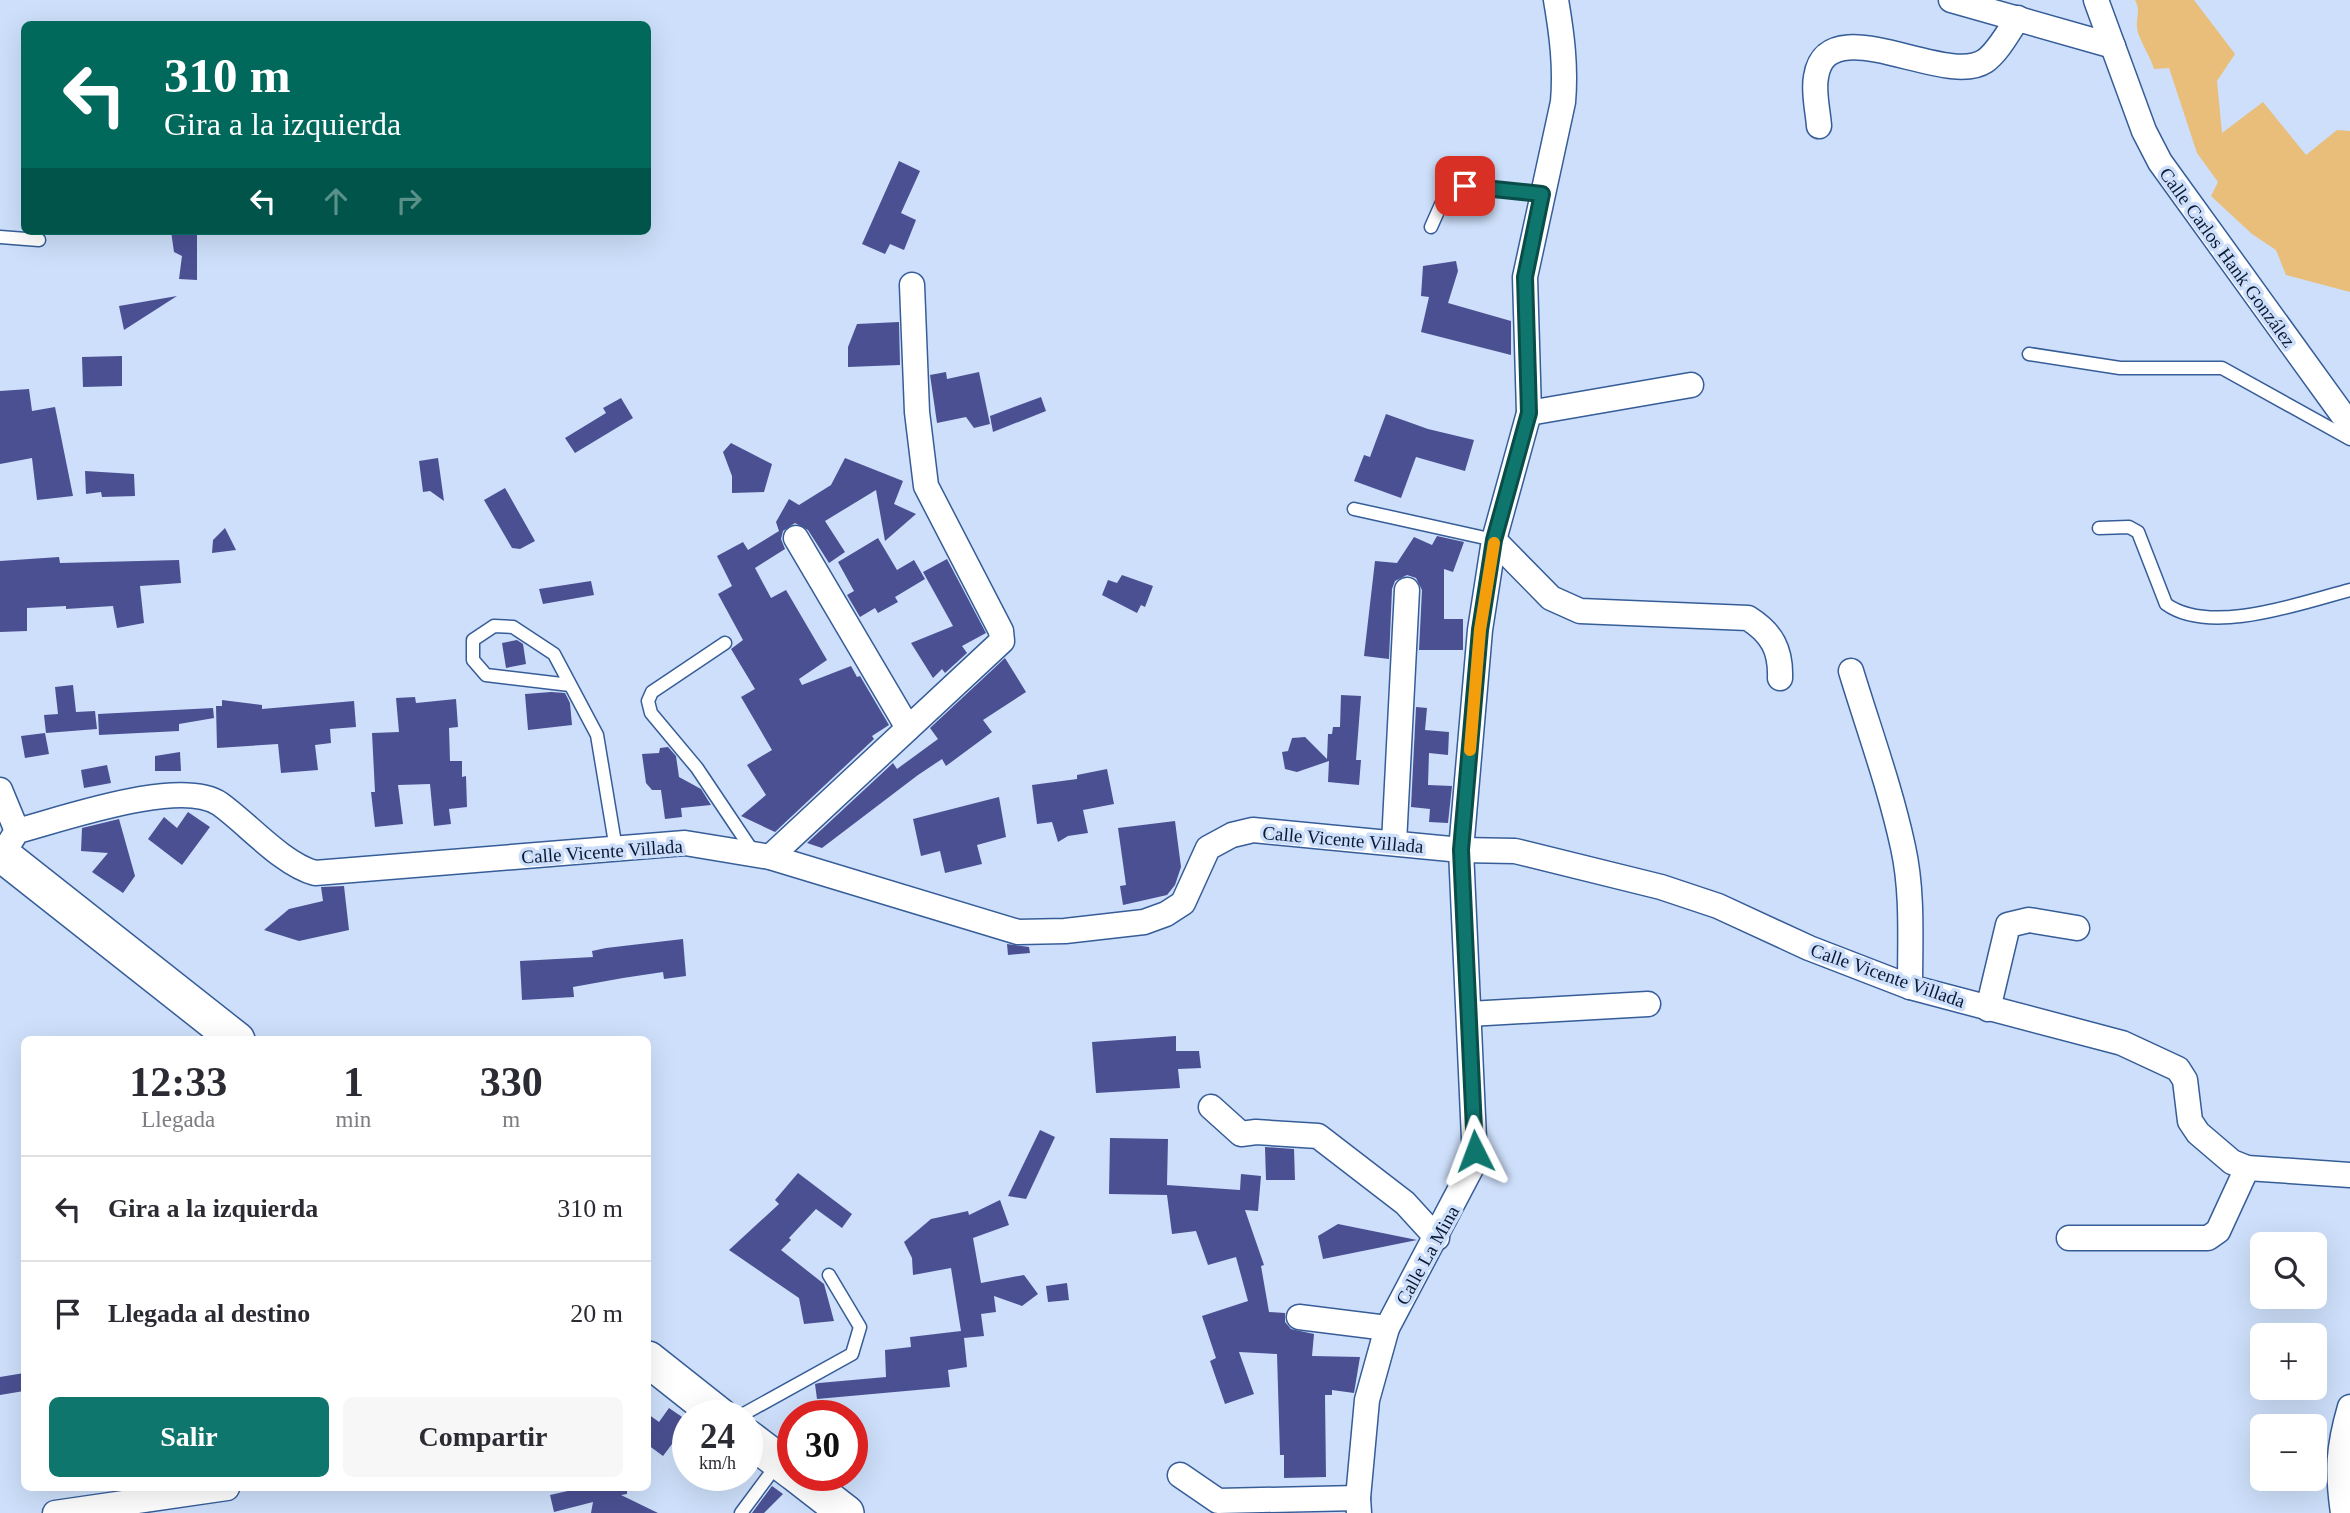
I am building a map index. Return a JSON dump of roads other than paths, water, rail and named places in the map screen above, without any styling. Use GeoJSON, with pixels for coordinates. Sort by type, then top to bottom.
{"type":"FeatureCollection","features":[{"type":"Feature","properties":{"kind":"main road"},"geometry":{"type":"LineString","coordinates":[[6,846],[232,1036]]}},
{"type":"Feature","properties":{"kind":"main road"},"geometry":{"type":"LineString","coordinates":[[651,1361],[700,1400]]}},
{"type":"Feature","properties":{"kind":"main road"},"geometry":{"type":"LineString","coordinates":[[763,1449],[777,1460]]}},
{"type":"Feature","properties":{"kind":"main road"},"geometry":{"type":"LineString","coordinates":[[817,1491],[846,1513]]}},
{"type":"Feature","properties":{"kind":"street","name":"Calle La Mina"},"geometry":{"type":"LineString","coordinates":[[1359,1506],[1367,1400],[1387,1328],[1437,1238],[1475,1161],[1461,850],[1480,630],[1494,540],[1529,413],[1525,277],[1563,102],[1565,77],[1564,48],[1556,0]]}},
{"type":"Feature","properties":{"kind":"street"},"geometry":{"type":"LineString","coordinates":[[1951,0],[2113,46]]}},
{"type":"Feature","properties":{"kind":"street","name":"Calle Carlos Hank González"},"geometry":{"type":"LineString","coordinates":[[2096,0],[2144,131],[2160,162],[2350,425]]}},
{"type":"Feature","properties":{"kind":"street"},"geometry":{"type":"LineString","coordinates":[[1819,126],[1815,78],[1822,57],[1835,48],[1884,50],[1952,67],[1969,67],[1986,60],[2018,18]]}},
{"type":"Feature","properties":{"kind":"street"},"geometry":{"type":"LineString","coordinates":[[762,855],[908,728],[995,648],[1002,636],[926,486],[917,412],[912,285]]}},
{"type":"Feature","properties":{"kind":"street"},"geometry":{"type":"LineString","coordinates":[[1529,413],[1691,385]]}},
{"type":"Feature","properties":{"kind":"street"},"geometry":{"type":"LineString","coordinates":[[796,538],[908,728]]}},
{"type":"Feature","properties":{"kind":"street"},"geometry":{"type":"LineString","coordinates":[[1494,540],[1551,598],[1580,611],[1748,618],[1762,627],[1774,642],[1781,660],[1780,678]]}},
{"type":"Feature","properties":{"kind":"street"},"geometry":{"type":"LineString","coordinates":[[1394,844],[1407,590]]}},
{"type":"Feature","properties":{"kind":"street"},"geometry":{"type":"LineString","coordinates":[[1851,671],[1877,746],[1903,849],[1909,896],[1910,987]]}},
{"type":"Feature","properties":{"kind":"street"},"geometry":{"type":"LineString","coordinates":[[0,790],[6,846]]}},
{"type":"Feature","properties":{"kind":"street","name":"Calle Vicente Villada"},"geometry":{"type":"LineString","coordinates":[[6,846],[157,796],[185,794],[207,796],[297,865],[315,873],[685,843],[762,855],[1018,932],[1065,931],[1144,922],[1166,914],[1183,903],[1208,848],[1232,835],[1253,830],[1461,850],[1515,851],[1661,887],[1718,906],[1809,948],[1910,987],[2122,1043],[2170,1063],[2185,1080],[2190,1121],[2198,1133],[2232,1162],[2246,1168],[2350,1175]]}},
{"type":"Feature","properties":{"kind":"street"},"geometry":{"type":"LineString","coordinates":[[1988,1009],[2008,925],[2029,920],[2077,928]]}},
{"type":"Feature","properties":{"kind":"street"},"geometry":{"type":"LineString","coordinates":[[1469,1014],[1648,1004]]}},
{"type":"Feature","properties":{"kind":"street"},"geometry":{"type":"LineString","coordinates":[[1210,1107],[1241,1134],[1318,1136],[1405,1203],[1437,1238]]}},
{"type":"Feature","properties":{"kind":"street"},"geometry":{"type":"LineString","coordinates":[[2069,1238],[2208,1238],[2218,1231],[2246,1168]]}},
{"type":"Feature","properties":{"kind":"street"},"geometry":{"type":"LineString","coordinates":[[1299,1317],[1387,1328]]}},
{"type":"Feature","properties":{"kind":"street"},"geometry":{"type":"LineString","coordinates":[[2343,1513],[2337,1475],[2338,1456],[2350,1407]]}},
{"type":"Feature","properties":{"kind":"street"},"geometry":{"type":"LineString","coordinates":[[1180,1475],[1218,1501],[1359,1506]]}},
{"type":"Feature","properties":{"kind":"street"},"geometry":{"type":"LineString","coordinates":[[55,1513],[206,1491]]}},
{"type":"Feature","properties":{"kind":"lane"},"geometry":{"type":"LineString","coordinates":[[1431,227],[1447,191],[1465,186],[1542,194]]}},
{"type":"Feature","properties":{"kind":"lane"},"geometry":{"type":"LineString","coordinates":[[0,237],[38,240]]}},
{"type":"Feature","properties":{"kind":"lane"},"geometry":{"type":"LineString","coordinates":[[2029,354],[2120,368],[2221,369],[2350,439]]}},
{"type":"Feature","properties":{"kind":"lane"},"geometry":{"type":"LineString","coordinates":[[1354,509],[1494,540]]}},
{"type":"Feature","properties":{"kind":"lane"},"geometry":{"type":"LineString","coordinates":[[2099,528],[2129,527],[2138,532],[2166,604],[2191,617],[2213,619],[2292,605],[2350,590]]}},
{"type":"Feature","properties":{"kind":"lane"},"geometry":{"type":"LineString","coordinates":[[570,685],[486,674],[473,660],[473,640],[494,626],[513,627],[554,654],[597,735],[616,849]]}},
{"type":"Feature","properties":{"kind":"lane"},"geometry":{"type":"LineString","coordinates":[[725,643],[652,692],[648,701],[652,713],[762,855]]}},
{"type":"Feature","properties":{"kind":"lane"},"geometry":{"type":"LineString","coordinates":[[763,1403],[852,1354],[860,1327],[829,1275]]}},
{"type":"Feature","properties":{"kind":"lane"},"geometry":{"type":"LineString","coordinates":[[741,1513],[777,1481]]}}]}
